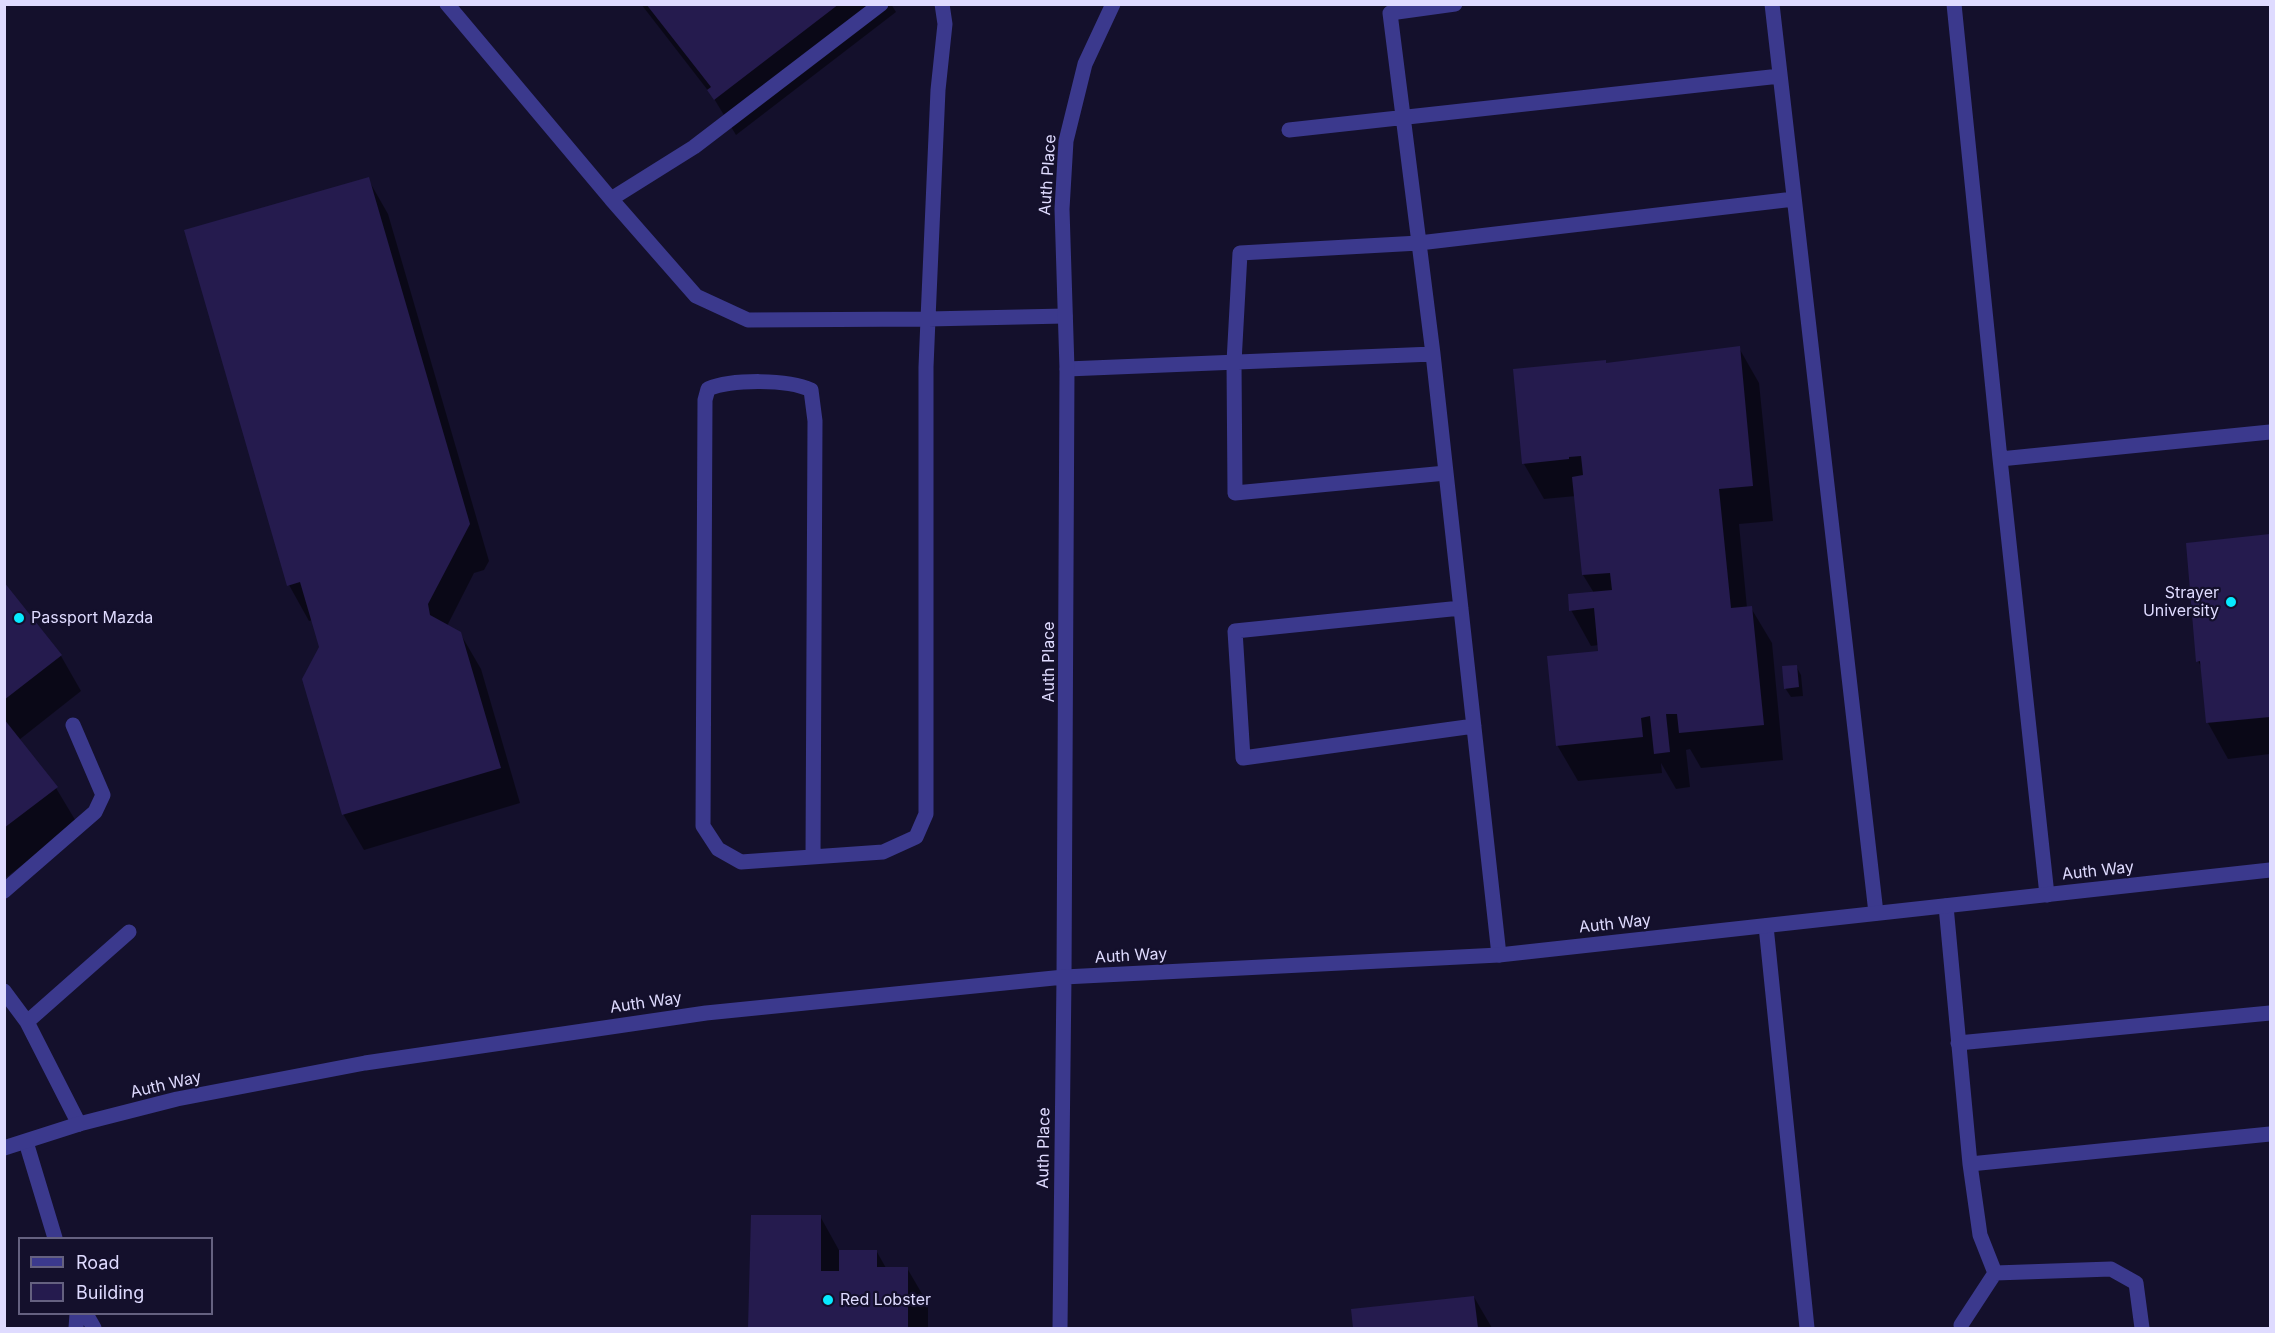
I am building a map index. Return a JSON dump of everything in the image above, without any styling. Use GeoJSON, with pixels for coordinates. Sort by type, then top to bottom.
{"type":"FeatureCollection","features":[{"type":"Feature","properties":{"kind":"street"},"geometry":{"type":"LineString","coordinates":[[447,4],[696,296],[748,320],[1065,316]]}},
{"type":"Feature","properties":{"kind":"street"},"geometry":{"type":"LineString","coordinates":[[611,199],[694,147],[881,4]]}},
{"type":"Feature","properties":{"kind":"street"},"geometry":{"type":"LineString","coordinates":[[813,857],[815,421],[811,390],[797,383],[722,383],[708,389],[705,400],[703,826],[718,849],[741,862],[813,857],[883,852],[916,837],[926,814],[926,367],[938,90],[945,24],[942,4]]}},
{"type":"Feature","properties":{"kind":"street","name":"Auth Place"},"geometry":{"type":"LineString","coordinates":[[1060,1329],[1068,369],[1062,209],[1066,141],[1085,64],[1113,4]]}},
{"type":"Feature","properties":{"kind":"street"},"geometry":{"type":"LineString","coordinates":[[1455,4],[1390,13],[1433,354],[1499,955]]}},
{"type":"Feature","properties":{"kind":"street"},"geometry":{"type":"LineString","coordinates":[[1772,4],[1876,913]]}},
{"type":"Feature","properties":{"kind":"street"},"geometry":{"type":"LineString","coordinates":[[1954,4],[2047,895]]}},
{"type":"Feature","properties":{"kind":"street"},"geometry":{"type":"LineString","coordinates":[[1289,130],[1780,76]]}},
{"type":"Feature","properties":{"kind":"street"},"geometry":{"type":"LineString","coordinates":[[1446,473],[1235,493],[1234,362],[1240,253],[1419,243],[1794,199]]}},
{"type":"Feature","properties":{"kind":"street"},"geometry":{"type":"LineString","coordinates":[[1068,369],[1433,354]]}},
{"type":"Feature","properties":{"kind":"street"},"geometry":{"type":"LineString","coordinates":[[2000,459],[2271,432]]}},
{"type":"Feature","properties":{"kind":"street"},"geometry":{"type":"LineString","coordinates":[[1461,608],[1235,631],[1243,758],[1474,726]]}},
{"type":"Feature","properties":{"kind":"street"},"geometry":{"type":"LineString","coordinates":[[4,891],[95,812],[103,795],[74,725]]}},
{"type":"Feature","properties":{"kind":"street","name":"Auth Way"},"geometry":{"type":"LineString","coordinates":[[4,1148],[79,1124],[177,1100],[353,1065],[706,1013],[1064,977],[1499,955],[2271,870]]}},
{"type":"Feature","properties":{"kind":"street"},"geometry":{"type":"LineString","coordinates":[[1946,906],[1970,1164],[1980,1235],[1995,1273]]}},
{"type":"Feature","properties":{"kind":"street"},"geometry":{"type":"LineString","coordinates":[[1766,926],[1807,1329]]}},
{"type":"Feature","properties":{"kind":"street"},"geometry":{"type":"LineString","coordinates":[[27,1022],[129,932]]}},
{"type":"Feature","properties":{"kind":"street"},"geometry":{"type":"LineString","coordinates":[[4,991],[27,1022],[79,1124]]}},
{"type":"Feature","properties":{"kind":"street"},"geometry":{"type":"LineString","coordinates":[[1958,1044],[2271,1013]]}},
{"type":"Feature","properties":{"kind":"street"},"geometry":{"type":"LineString","coordinates":[[1970,1164],[2271,1134]]}},
{"type":"Feature","properties":{"kind":"street"},"geometry":{"type":"LineString","coordinates":[[26,1142],[53,1237]]}},
{"type":"Feature","properties":{"kind":"street"},"geometry":{"type":"LineString","coordinates":[[1995,1273],[2111,1269],[2136,1283],[2142,1329]]}},
{"type":"Feature","properties":{"kind":"street"},"geometry":{"type":"LineString","coordinates":[[1961,1325],[1995,1273]]}},
{"type":"Feature","properties":{"kind":"street"},"geometry":{"type":"LineString","coordinates":[[87,1315],[94,1329]]}},
{"type":"Feature","properties":{"kind":"building"},"geometry":{"type":"Polygon","coordinates":[[[646,4],[839,4],[714,100],[707,90],[711,87],[646,4]]]}},
{"type":"Feature","properties":{"kind":"building"},"geometry":{"type":"Polygon","coordinates":[[[369,177],[470,524],[428,604],[430,615],[461,632],[501,768],[342,815],[302,679],[319,647],[300,582],[287,586],[184,230],[369,177]]]}},
{"type":"Feature","properties":{"kind":"building"},"geometry":{"type":"Polygon","coordinates":[[[1740,346],[1753,486],[1719,489],[1731,608],[1752,606],[1764,725],[1679,733],[1677,714],[1666,714],[1670,752],[1654,754],[1650,716],[1641,718],[1643,737],[1556,746],[1547,656],[1598,651],[1594,608],[1569,611],[1568,594],[1612,590],[1610,573],[1582,575],[1572,477],[1583,475],[1581,456],[1522,464],[1513,369],[1606,360],[1606,363],[1740,346]]]}},
{"type":"Feature","properties":{"kind":"building","name":"Strayer University"},"geometry":{"type":"Polygon","coordinates":[[[2270,534],[2270,717],[2206,723],[2200,661],[2196,662],[2186,543],[2270,534]]]}},
{"type":"Feature","properties":{"kind":"building","name":"Passport Mazda"},"geometry":{"type":"Polygon","coordinates":[[[4,582],[62,655],[4,700],[4,582]]]}},
{"type":"Feature","properties":{"kind":"building"},"geometry":{"type":"Polygon","coordinates":[[[1797,665],[1799,687],[1784,689],[1782,666],[1797,665]]]}},
{"type":"Feature","properties":{"kind":"building"},"geometry":{"type":"Polygon","coordinates":[[[4,719],[58,787],[4,828],[4,719]]]}},
{"type":"Feature","properties":{"kind":"building","name":"Red Lobster"},"geometry":{"type":"Polygon","coordinates":[[[751,1215],[821,1215],[821,1271],[839,1271],[839,1250],[877,1250],[877,1267],[908,1267],[908,1328],[748,1328],[751,1215]]]}},
{"type":"Feature","properties":{"kind":"building"},"geometry":{"type":"Polygon","coordinates":[[[1474,1296],[1478,1328],[1353,1328],[1351,1309],[1474,1296]]]}},
{"type":"Feature","properties":{"kind":"place","name":"Strayer University"},"geometry":{"type":"Point","coordinates":[2231,602]}},
{"type":"Feature","properties":{"kind":"place","name":"Passport Mazda"},"geometry":{"type":"Point","coordinates":[19,618]}},
{"type":"Feature","properties":{"kind":"place","name":"Red Lobster"},"geometry":{"type":"Point","coordinates":[828,1300]}}]}
